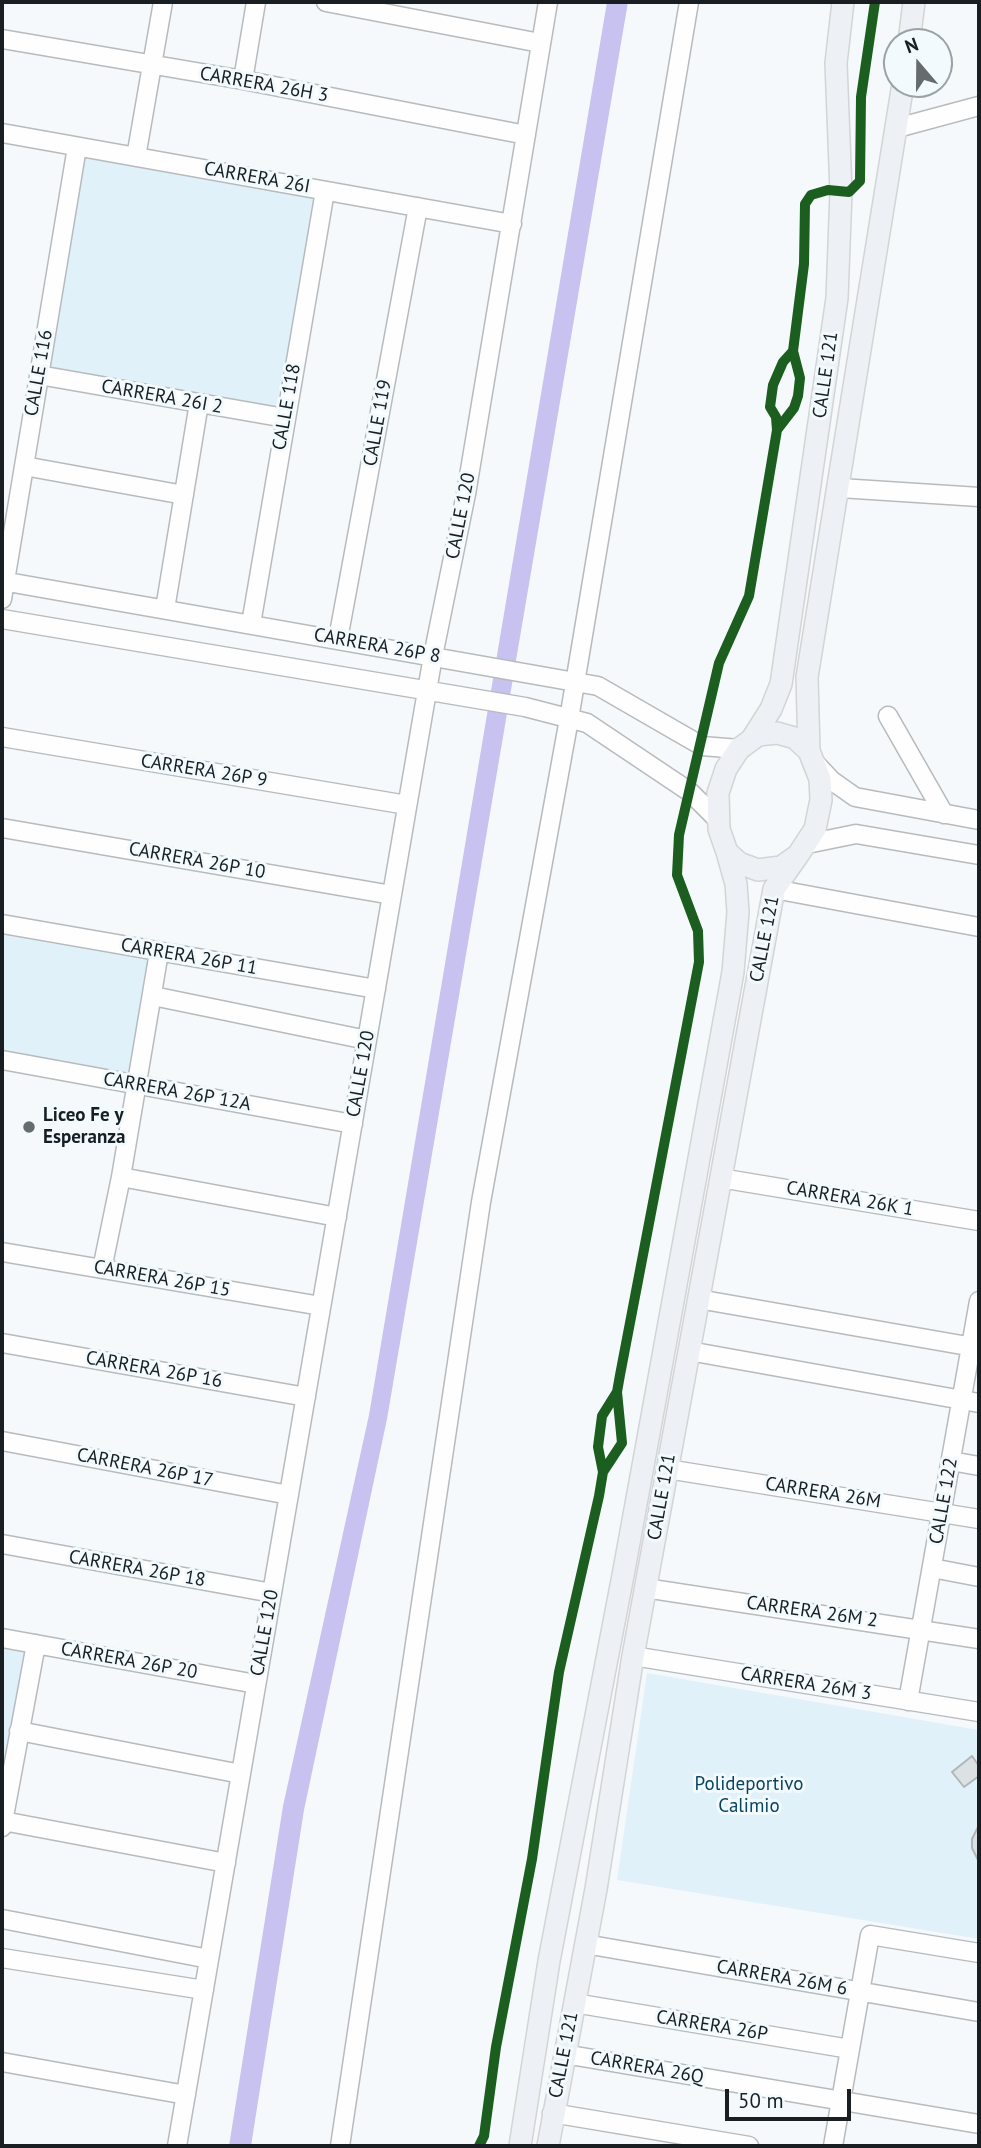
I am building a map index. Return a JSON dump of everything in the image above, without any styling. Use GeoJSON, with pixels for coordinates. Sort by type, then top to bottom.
{"type":"FeatureCollection","features":[{"type":"Feature","properties":{"kind":"main road","name":"CALLE 121"},"geometry":{"type":"LineString","coordinates":[[745,744],[771,709],[781,684],[837,298],[841,192],[835,63],[842,2]]}},
{"type":"Feature","properties":{"kind":"main road"},"geometry":{"type":"LineString","coordinates":[[911,28],[915,2]]}},
{"type":"Feature","properties":{"kind":"main road","name":"CALLE 121"},"geometry":{"type":"LineString","coordinates":[[813,757],[807,677],[840,488],[901,98]]}},
{"type":"Feature","properties":{"kind":"main road"},"geometry":{"type":"LineString","coordinates":[[765,733],[784,734],[800,741],[813,757],[821,800],[818,820],[803,850],[781,867],[764,870],[745,866],[727,852],[718,820],[719,786],[745,744],[765,733]]}},
{"type":"Feature","properties":{"kind":"main road","name":"CALLE 121"},"geometry":{"type":"LineString","coordinates":[[548,2146],[645,1588],[774,889],[803,850]]}},
{"type":"Feature","properties":{"kind":"main road","name":"CALLE 121"},"geometry":{"type":"LineString","coordinates":[[520,2146],[549,1961],[627,1557],[733,972],[738,912],[736,884],[727,852]]}},
{"type":"Feature","properties":{"kind":"street"},"geometry":{"type":"LineString","coordinates":[[136,157],[163,2]]}},
{"type":"Feature","properties":{"kind":"street"},"geometry":{"type":"LineString","coordinates":[[243,80],[256,2]]}},
{"type":"Feature","properties":{"kind":"street"},"geometry":{"type":"LineString","coordinates":[[326,2],[540,43]]}},
{"type":"Feature","properties":{"kind":"street","name":"CALLE 120"},"geometry":{"type":"LineString","coordinates":[[177,2146],[433,656],[466,494],[548,2]]}},
{"type":"Feature","properties":{"kind":"street"},"geometry":{"type":"LineString","coordinates":[[340,2146],[481,1202],[569,719],[689,2]]}},
{"type":"Feature","properties":{"kind":"street","name":"CARRERA 26H 3"},"geometry":{"type":"LineString","coordinates":[[2,39],[243,80],[526,135]]}},
{"type":"Feature","properties":{"kind":"street"},"geometry":{"type":"LineString","coordinates":[[897,128],[979,106]]}},
{"type":"Feature","properties":{"kind":"street","name":"CARRERA 26I"},"geometry":{"type":"LineString","coordinates":[[2,133],[512,224]]}},
{"type":"Feature","properties":{"kind":"street","name":"CALLE 116"},"geometry":{"type":"LineString","coordinates":[[3,587],[77,147]]}},
{"type":"Feature","properties":{"kind":"street","name":"CALLE 118"},"geometry":{"type":"LineString","coordinates":[[251,624],[325,191]]}},
{"type":"Feature","properties":{"kind":"street","name":"CALLE 119"},"geometry":{"type":"LineString","coordinates":[[338,639],[418,207]]}},
{"type":"Feature","properties":{"kind":"street","name":"CARRERA 26I 2"},"geometry":{"type":"LineString","coordinates":[[39,374],[285,418]]}},
{"type":"Feature","properties":{"kind":"street"},"geometry":{"type":"LineString","coordinates":[[165,609],[199,403]]}},
{"type":"Feature","properties":{"kind":"street"},"geometry":{"type":"LineString","coordinates":[[24,466],[184,495]]}},
{"type":"Feature","properties":{"kind":"street"},"geometry":{"type":"LineString","coordinates":[[840,488],[979,497]]}},
{"type":"Feature","properties":{"kind":"street","name":"CARRERA 26P 8"},"geometry":{"type":"LineString","coordinates":[[3,587],[165,609],[598,686],[702,746],[745,744]]}},
{"type":"Feature","properties":{"kind":"street","name":"CARRERA 26P 8"},"geometry":{"type":"LineString","coordinates":[[2,619],[525,707],[587,723],[690,792],[718,820]]}},
{"type":"Feature","properties":{"kind":"street"},"geometry":{"type":"LineString","coordinates":[[888,716],[944,814]]}},
{"type":"Feature","properties":{"kind":"street","name":"CARRERA 26P 9"},"geometry":{"type":"LineString","coordinates":[[2,737],[407,805]]}},
{"type":"Feature","properties":{"kind":"street"},"geometry":{"type":"LineString","coordinates":[[813,757],[831,780],[855,797],[979,820]]}},
{"type":"Feature","properties":{"kind":"street","name":"CARRERA 26P 10"},"geometry":{"type":"LineString","coordinates":[[2,828],[392,895]]}},
{"type":"Feature","properties":{"kind":"street"},"geometry":{"type":"LineString","coordinates":[[803,850],[856,834],[979,855]]}},
{"type":"Feature","properties":{"kind":"street"},"geometry":{"type":"LineString","coordinates":[[774,889],[979,928]]}},
{"type":"Feature","properties":{"kind":"street","name":"CARRERA 26P 11"},"geometry":{"type":"LineString","coordinates":[[2,924],[376,989]]}},
{"type":"Feature","properties":{"kind":"street"},"geometry":{"type":"LineString","coordinates":[[102,1269],[121,1177],[159,952]]}},
{"type":"Feature","properties":{"kind":"street"},"geometry":{"type":"LineString","coordinates":[[153,996],[367,1040]]}},
{"type":"Feature","properties":{"kind":"street","name":"CARRERA 26P 12A"},"geometry":{"type":"LineString","coordinates":[[2,1060],[353,1124]]}},
{"type":"Feature","properties":{"kind":"street"},"geometry":{"type":"LineString","coordinates":[[121,1177],[337,1217]]}},
{"type":"Feature","properties":{"kind":"street","name":"CARRERA 26K 1"},"geometry":{"type":"LineString","coordinates":[[720,1178],[979,1221]]}},
{"type":"Feature","properties":{"kind":"street","name":"CARRERA 26P 15"},"geometry":{"type":"LineString","coordinates":[[2,1252],[321,1306]]}},
{"type":"Feature","properties":{"kind":"street"},"geometry":{"type":"LineString","coordinates":[[698,1299],[975,1347]]}},
{"type":"Feature","properties":{"kind":"street","name":"CALLE 122"},"geometry":{"type":"LineString","coordinates":[[908,1701],[951,1461],[971,1401],[979,1301]]}},
{"type":"Feature","properties":{"kind":"street","name":"CARRERA 26P 16"},"geometry":{"type":"LineString","coordinates":[[2,1343],[306,1397]]}},
{"type":"Feature","properties":{"kind":"street"},"geometry":{"type":"LineString","coordinates":[[689,1351],[971,1401]]}},
{"type":"Feature","properties":{"kind":"street","name":"CARRERA 26P 17"},"geometry":{"type":"LineString","coordinates":[[2,1441],[289,1495]]}},
{"type":"Feature","properties":{"kind":"street"},"geometry":{"type":"LineString","coordinates":[[951,1461],[979,1466]]}},
{"type":"Feature","properties":{"kind":"street","name":"CARRERA 26M"},"geometry":{"type":"LineString","coordinates":[[667,1469],[979,1519]]}},
{"type":"Feature","properties":{"kind":"street","name":"CARRERA 26P 18"},"geometry":{"type":"LineString","coordinates":[[2,1544],[272,1593]]}},
{"type":"Feature","properties":{"kind":"street"},"geometry":{"type":"LineString","coordinates":[[932,1568],[979,1577]]}},
{"type":"Feature","properties":{"kind":"street","name":"CARRERA 26M 2"},"geometry":{"type":"LineString","coordinates":[[645,1588],[921,1628],[979,1639]]}},
{"type":"Feature","properties":{"kind":"street","name":"CARRERA 26P 20"},"geometry":{"type":"LineString","coordinates":[[2,1638],[256,1684]]}},
{"type":"Feature","properties":{"kind":"street"},"geometry":{"type":"LineString","coordinates":[[36,1644],[2,1824],[226,1863]]}},
{"type":"Feature","properties":{"kind":"street","name":"CARRERA 26M 3"},"geometry":{"type":"LineString","coordinates":[[633,1656],[979,1713]]}},
{"type":"Feature","properties":{"kind":"street"},"geometry":{"type":"LineString","coordinates":[[19,1731],[241,1774]]}},
{"type":"Feature","properties":{"kind":"street"},"geometry":{"type":"LineString","coordinates":[[2,1919],[209,1959]]}},
{"type":"Feature","properties":{"kind":"street"},"geometry":{"type":"LineString","coordinates":[[833,2146],[870,1935],[979,1953]]}},
{"type":"Feature","properties":{"kind":"street","name":"CARRERA 26M 6"},"geometry":{"type":"LineString","coordinates":[[585,1944],[979,2012]]}},
{"type":"Feature","properties":{"kind":"street"},"geometry":{"type":"LineString","coordinates":[[2,1958],[204,1990]]}},
{"type":"Feature","properties":{"kind":"street","name":"CARRERA 26P"},"geometry":{"type":"LineString","coordinates":[[574,2003],[850,2049]]}},
{"type":"Feature","properties":{"kind":"street","name":"CARRERA 26Q"},"geometry":{"type":"LineString","coordinates":[[564,2054],[979,2124]]}},
{"type":"Feature","properties":{"kind":"street"},"geometry":{"type":"LineString","coordinates":[[2,2062],[186,2095]]}},
{"type":"Feature","properties":{"kind":"street"},"geometry":{"type":"LineString","coordinates":[[552,2113],[749,2146]]}},
{"type":"Feature","properties":{"kind":"green space"},"geometry":{"type":"Polygon","coordinates":[[[77,147],[325,191],[285,418],[39,375],[77,147]]]}},
{"type":"Feature","properties":{"kind":"green space"},"geometry":{"type":"Polygon","coordinates":[[[2,935],[150,960],[130,1075],[2,1054],[2,935]]]}},
{"type":"Feature","properties":{"kind":"green space"},"geometry":{"type":"Polygon","coordinates":[[[2,1645],[30,1650],[2,1800],[2,1645]]]}},
{"type":"Feature","properties":{"kind":"green space","name":"Polideportivo Calimio"},"geometry":{"type":"Polygon","coordinates":[[[647,1673],[979,1730],[979,1939],[617,1880],[647,1673]]]}},
{"type":"Feature","properties":{"kind":"shaded area"},"geometry":{"type":"Polygon","coordinates":[[[607,2],[628,2],[387,1419],[304,1810],[251,2146],[229,2146],[283,1806],[369,1415],[607,2]]]}},
{"type":"Feature","properties":{"kind":"building"},"geometry":{"type":"Polygon","coordinates":[[[972,1756],[979,1766],[979,1776],[964,1787],[952,1772],[972,1756]]]}},
{"type":"Feature","properties":{"kind":"building"},"geometry":{"type":"Polygon","coordinates":[[[979,1825],[979,1862],[972,1848],[972,1839],[979,1825]]]}},
{"type":"Feature","properties":{"kind":"cycle path"},"geometry":{"type":"LineString","coordinates":[[777,430],[794,408],[798,396],[800,378],[793,351],[804,264],[805,204],[811,195],[828,190],[849,192],[860,181],[861,97],[875,2]]}},
{"type":"Feature","properties":{"kind":"cycle path"},"geometry":{"type":"LineString","coordinates":[[603,1472],[622,1443],[617,1392],[699,962],[698,931],[677,875],[679,835],[719,663],[749,596],[777,430],[776,417],[770,407],[773,385],[783,362],[793,351]]}},
{"type":"Feature","properties":{"kind":"cycle path"},"geometry":{"type":"LineString","coordinates":[[479,2146],[484,2136],[496,2047],[532,1859],[559,1672],[599,1496],[603,1472],[598,1447],[602,1416],[617,1392]]}},
{"type":"Feature","properties":{"kind":"place","name":"Liceo Fe y Esperanza"},"geometry":{"type":"Point","coordinates":[29,1127]}}]}
